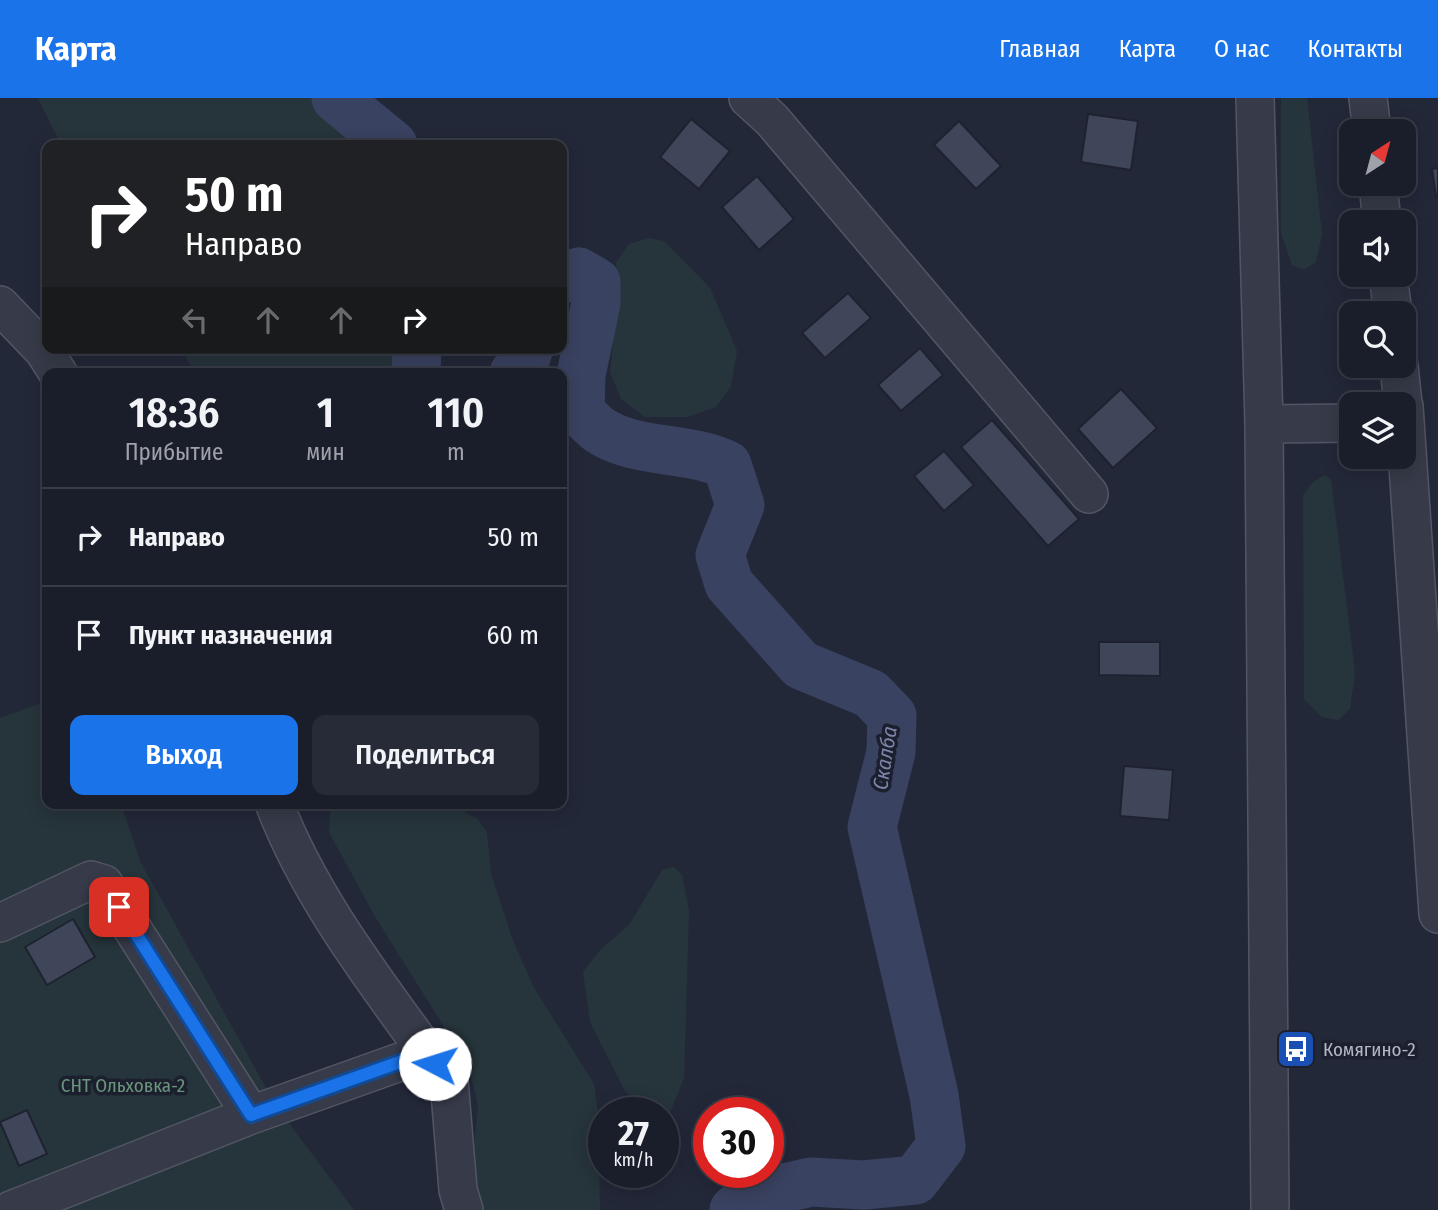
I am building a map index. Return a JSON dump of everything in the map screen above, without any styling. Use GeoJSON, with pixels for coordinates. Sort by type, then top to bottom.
{"type":"FeatureCollection","features":[{"type":"Feature","properties":{"kind":"street"},"geometry":{"type":"LineString","coordinates":[[748,98],[772,120],[1089,494]]}},
{"type":"Feature","properties":{"kind":"street"},"geometry":{"type":"LineString","coordinates":[[1255,98],[1264,424],[1270,1210]]}},
{"type":"Feature","properties":{"kind":"street"},"geometry":{"type":"LineString","coordinates":[[1368,98],[1371,119]]}},
{"type":"Feature","properties":{"kind":"street"},"geometry":{"type":"LineString","coordinates":[[0,304],[42,349]]}},
{"type":"Feature","properties":{"kind":"street"},"geometry":{"type":"LineString","coordinates":[[1264,424],[1339,423]]}},
{"type":"Feature","properties":{"kind":"street"},"geometry":{"type":"LineString","coordinates":[[1410,469],[1431,664],[1438,914]]}},
{"type":"Feature","properties":{"kind":"street"},"geometry":{"type":"LineString","coordinates":[[276,809],[284,830],[351,946],[449,1080],[458,1189],[464,1210]]}},
{"type":"Feature","properties":{"kind":"street"},"geometry":{"type":"LineString","coordinates":[[0,923],[91,880],[104,884],[264,1111]]}},
{"type":"Feature","properties":{"kind":"street"},"geometry":{"type":"LineString","coordinates":[[11,1210],[264,1111],[414,1057],[435,1064]]}},
{"type":"Feature","properties":{"kind":"green space"},"geometry":{"type":"Polygon","coordinates":[[[38,98],[317,98],[355,140],[59,140],[38,98]]]}},
{"type":"Feature","properties":{"kind":"green space"},"geometry":{"type":"Polygon","coordinates":[[[1281,98],[1307,98],[1322,234],[1316,262],[1304,270],[1292,265],[1281,233],[1281,98]]]}},
{"type":"Feature","properties":{"kind":"green space"},"geometry":{"type":"Polygon","coordinates":[[[649,238],[664,241],[710,288],[737,351],[731,386],[716,407],[688,417],[645,417],[621,399],[610,372],[617,305],[616,263],[629,244],[649,238]]]}},
{"type":"Feature","properties":{"kind":"green space"},"geometry":{"type":"Polygon","coordinates":[[[184,354],[400,354],[401,368],[193,368],[184,354]]]}},
{"type":"Feature","properties":{"kind":"green space"},"geometry":{"type":"Polygon","coordinates":[[[1325,475],[1331,480],[1355,673],[1350,709],[1338,720],[1322,717],[1304,699],[1303,495],[1313,482],[1325,475]]]}},
{"type":"Feature","properties":{"kind":"green space","name":"СНТ Ольховка-2"},"geometry":{"type":"Polygon","coordinates":[[[42,703],[42,809],[123,809],[140,861],[276,1106],[354,1210],[0,1210],[0,718],[42,703]]]}},
{"type":"Feature","properties":{"kind":"green space"},"geometry":{"type":"Polygon","coordinates":[[[331,809],[458,809],[478,819],[487,833],[491,874],[512,938],[533,986],[594,1084],[596,1097],[588,1097],[588,1188],[600,1188],[600,1210],[483,1210],[477,1193],[474,1148],[478,1105],[468,1065],[374,915],[329,832],[331,809]]]}},
{"type":"Feature","properties":{"kind":"green space"},"geometry":{"type":"Polygon","coordinates":[[[674,867],[682,875],[689,911],[684,1078],[676,1097],[632,1097],[625,1091],[590,1022],[583,972],[600,950],[629,925],[662,870],[674,867]]]}},
{"type":"Feature","properties":{"kind":"building"},"geometry":{"type":"Polygon","coordinates":[[[1088,114],[1138,121],[1131,170],[1081,162],[1088,114]]]}},
{"type":"Feature","properties":{"kind":"building"},"geometry":{"type":"Polygon","coordinates":[[[691,119],[730,151],[699,189],[660,157],[691,119]]]}},
{"type":"Feature","properties":{"kind":"building"},"geometry":{"type":"Polygon","coordinates":[[[959,121],[1001,166],[976,189],[934,145],[959,121]]]}},
{"type":"Feature","properties":{"kind":"building"},"geometry":{"type":"Polygon","coordinates":[[[1438,168],[1438,196],[1436,197],[1432,169],[1438,168]]]}},
{"type":"Feature","properties":{"kind":"building"},"geometry":{"type":"Polygon","coordinates":[[[757,176],[794,219],[759,250],[722,207],[757,176]]]}},
{"type":"Feature","properties":{"kind":"building"},"geometry":{"type":"Polygon","coordinates":[[[848,293],[871,318],[825,358],[802,333],[848,293]]]}},
{"type":"Feature","properties":{"kind":"building"},"geometry":{"type":"Polygon","coordinates":[[[920,348],[943,375],[901,411],[878,385],[920,348]]]}},
{"type":"Feature","properties":{"kind":"building"},"geometry":{"type":"Polygon","coordinates":[[[1121,389],[1157,428],[1113,468],[1078,429],[1121,389]]]}},
{"type":"Feature","properties":{"kind":"building"},"geometry":{"type":"Polygon","coordinates":[[[992,420],[1079,519],[1048,546],[961,447],[992,420]]]}},
{"type":"Feature","properties":{"kind":"building"},"geometry":{"type":"Polygon","coordinates":[[[944,451],[974,485],[944,511],[914,476],[944,451]]]}},
{"type":"Feature","properties":{"kind":"building"},"geometry":{"type":"Polygon","coordinates":[[[1099,642],[1160,642],[1160,676],[1099,675],[1099,642]]]}},
{"type":"Feature","properties":{"kind":"building"},"geometry":{"type":"Polygon","coordinates":[[[1124,766],[1173,770],[1169,820],[1120,816],[1124,766]]]}},
{"type":"Feature","properties":{"kind":"building"},"geometry":{"type":"Polygon","coordinates":[[[73,919],[95,957],[47,985],[25,947],[73,919]]]}},
{"type":"Feature","properties":{"kind":"building"},"geometry":{"type":"Polygon","coordinates":[[[27,1110],[47,1154],[19,1166],[0,1122],[27,1110]]]}},
{"type":"Feature","properties":{"kind":"waterway","name":"Скалба"},"geometry":{"type":"LineString","coordinates":[[336,98],[387,140]]}},
{"type":"Feature","properties":{"kind":"waterway","name":"Скалба"},"geometry":{"type":"LineString","coordinates":[[567,277],[579,272],[596,282],[596,303],[581,375],[580,412],[598,429],[615,438],[646,447],[696,455],[727,465],[740,505],[720,555],[729,584],[801,665],[871,694],[892,716],[891,752],[872,827],[934,1095],[941,1146],[915,1180],[864,1185],[811,1182],[750,1196],[734,1210]]}},
{"type":"Feature","properties":{"kind":"waterway","name":"Скалба"},"geometry":{"type":"LineString","coordinates":[[416,368],[417,354]]}},
{"type":"Feature","properties":{"kind":"waterway","name":"Скалба"},"geometry":{"type":"LineString","coordinates":[[518,368],[527,354]]}},
{"type":"Feature","properties":{"kind":"place","name":"Комягино-2"},"geometry":{"type":"Point","coordinates":[1296,1049]}},
{"type":"Feature","properties":{"kind":"route"},"geometry":{"type":"LineString","coordinates":[[119,907],[251,1115],[414,1057],[435,1064]]}}]}
